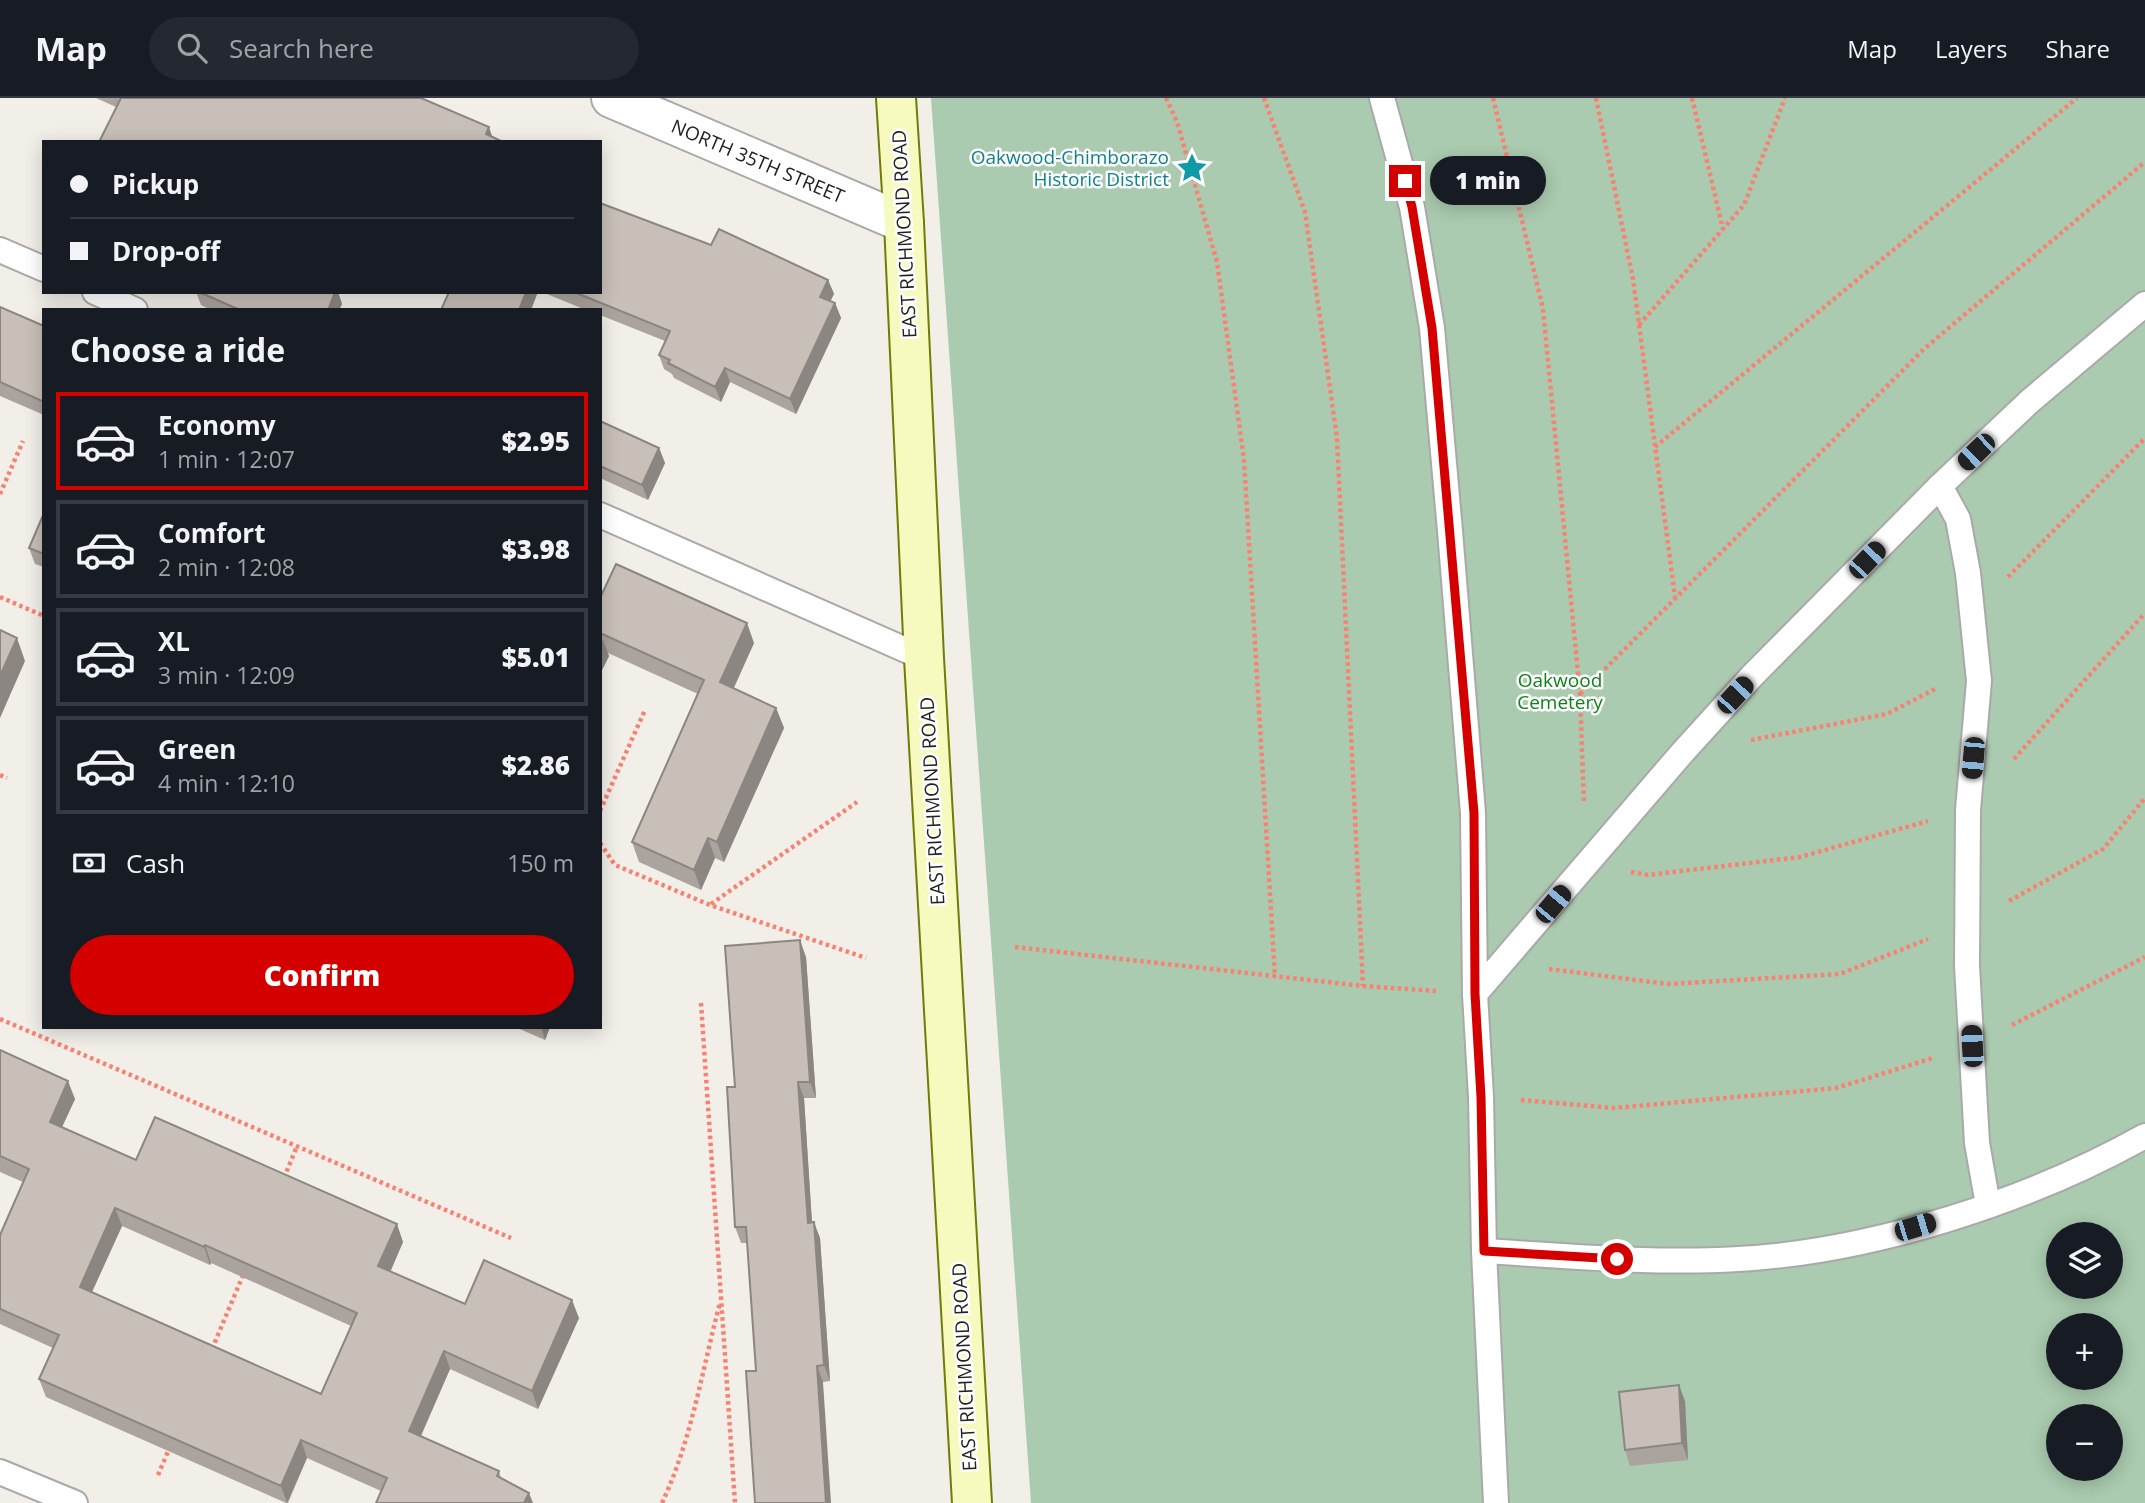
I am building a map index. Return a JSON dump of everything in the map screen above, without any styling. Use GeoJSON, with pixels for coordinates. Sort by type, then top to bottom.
{"type":"FeatureCollection","features":[{"type":"Feature","properties":{"kind":"street","name":"NORTH 35TH STREET"},"geometry":{"type":"LineString","coordinates":[[611,98],[904,223]]}},
{"type":"Feature","properties":{"kind":"street","name":"EAST RICHMOND ROAD"},"geometry":{"type":"LineString","coordinates":[[896,98],[924,658],[972,1503]]}},
{"type":"Feature","properties":{"kind":"lane"},"geometry":{"type":"LineString","coordinates":[[1382,98],[1412,207],[1432,328],[1474,813],[1475,994],[1496,1503]]}},
{"type":"Feature","properties":{"kind":"lane"},"geometry":{"type":"LineString","coordinates":[[0,250],[42,269]]}},
{"type":"Feature","properties":{"kind":"lane"},"geometry":{"type":"LineString","coordinates":[[99,294],[131,308]]}},
{"type":"Feature","properties":{"kind":"lane"},"geometry":{"type":"LineString","coordinates":[[1475,994],[1682,753],[1762,667],[1940,486],[2030,401],[2145,304]]}},
{"type":"Feature","properties":{"kind":"lane"},"geometry":{"type":"LineString","coordinates":[[1940,486],[1958,519],[1968,573],[1979,681],[1968,810],[1967,966],[1977,1143],[1988,1205]]}},
{"type":"Feature","properties":{"kind":"lane"},"geometry":{"type":"LineString","coordinates":[[602,516],[924,658]]}},
{"type":"Feature","properties":{"kind":"lane"},"geometry":{"type":"LineString","coordinates":[[1484,1251],[1643,1261],[1738,1259],[1818,1251],[1891,1235],[1988,1205],[2036,1188],[2145,1136]]}},
{"type":"Feature","properties":{"kind":"lane"},"geometry":{"type":"LineString","coordinates":[[0,1472],[75,1503]]}},
{"type":"Feature","properties":{"kind":"path"},"geometry":{"type":"LineString","coordinates":[[1166,98],[1177,122],[1217,262],[1244,460],[1275,977]]}},
{"type":"Feature","properties":{"kind":"path"},"geometry":{"type":"LineString","coordinates":[[1264,98],[1305,212],[1337,438],[1363,986]]}},
{"type":"Feature","properties":{"kind":"path"},"geometry":{"type":"LineString","coordinates":[[1493,98],[1543,309],[1580,694],[1586,864],[1648,875],[1800,857],[1968,810],[2145,613]]}},
{"type":"Feature","properties":{"kind":"path"},"geometry":{"type":"LineString","coordinates":[[1596,98],[1633,279],[1675,597]]}},
{"type":"Feature","properties":{"kind":"path"},"geometry":{"type":"LineString","coordinates":[[1692,98],[1723,229]]}},
{"type":"Feature","properties":{"kind":"path"},"geometry":{"type":"LineString","coordinates":[[1639,325],[1744,205],[1785,98]]}},
{"type":"Feature","properties":{"kind":"path"},"geometry":{"type":"LineString","coordinates":[[1655,447],[2077,98]]}},
{"type":"Feature","properties":{"kind":"path"},"geometry":{"type":"LineString","coordinates":[[1580,694],[1924,349],[2145,162]]}},
{"type":"Feature","properties":{"kind":"path"},"geometry":{"type":"LineString","coordinates":[[1972,616],[2145,438]]}},
{"type":"Feature","properties":{"kind":"path"},"geometry":{"type":"LineString","coordinates":[[0,494],[23,441]]}},
{"type":"Feature","properties":{"kind":"path"},"geometry":{"type":"LineString","coordinates":[[0,597],[42,615]]}},
{"type":"Feature","properties":{"kind":"path"},"geometry":{"type":"LineString","coordinates":[[1682,753],[1887,714],[1978,667]]}},
{"type":"Feature","properties":{"kind":"path"},"geometry":{"type":"LineString","coordinates":[[602,807],[645,710]]}},
{"type":"Feature","properties":{"kind":"path"},"geometry":{"type":"LineString","coordinates":[[0,775],[6,778]]}},
{"type":"Feature","properties":{"kind":"path"},"geometry":{"type":"LineString","coordinates":[[1503,963],[1668,984],[1840,974],[1968,924],[2103,849],[2145,798]]}},
{"type":"Feature","properties":{"kind":"path"},"geometry":{"type":"LineString","coordinates":[[710,905],[857,802]]}},
{"type":"Feature","properties":{"kind":"path"},"geometry":{"type":"LineString","coordinates":[[602,846],[615,865],[710,905],[866,958]]}},
{"type":"Feature","properties":{"kind":"path"},"geometry":{"type":"LineString","coordinates":[[1015,947],[1363,986],[1475,994]]}},
{"type":"Feature","properties":{"kind":"path"},"geometry":{"type":"LineString","coordinates":[[1481,1097],[1614,1108],[1836,1088],[1972,1046],[2145,957]]}},
{"type":"Feature","properties":{"kind":"path"},"geometry":{"type":"LineString","coordinates":[[701,1003],[735,1503]]}},
{"type":"Feature","properties":{"kind":"path"},"geometry":{"type":"LineString","coordinates":[[0,1019],[511,1238]]}},
{"type":"Feature","properties":{"kind":"path"},"geometry":{"type":"LineString","coordinates":[[281,1184],[297,1146]]}},
{"type":"Feature","properties":{"kind":"path"},"geometry":{"type":"LineString","coordinates":[[206,1361],[244,1273]]}},
{"type":"Feature","properties":{"kind":"path"},"geometry":{"type":"LineString","coordinates":[[662,1503],[689,1430],[721,1299]]}},
{"type":"Feature","properties":{"kind":"path"},"geometry":{"type":"LineString","coordinates":[[158,1475],[174,1437]]}},
{"type":"Feature","properties":{"kind":"green space","name":"Oakwood Cemetery"},"geometry":{"type":"Polygon","coordinates":[[[931,98],[2145,98],[2145,1503],[1031,1503],[931,98]]]}},
{"type":"Feature","properties":{"kind":"building"},"geometry":{"type":"Polygon","coordinates":[[[121,98],[421,98],[489,127],[486,134],[499,140],[100,140],[121,98]]]}},
{"type":"Feature","properties":{"kind":"building"},"geometry":{"type":"Polygon","coordinates":[[[602,204],[711,245],[719,229],[828,280],[820,297],[835,303],[790,399],[725,368],[715,387],[668,363],[670,360],[659,355],[670,331],[579,294],[602,294],[602,204]]]}},
{"type":"Feature","properties":{"kind":"building"},"geometry":{"type":"Polygon","coordinates":[[[204,294],[334,294],[329,308],[235,308],[204,294]]]}},
{"type":"Feature","properties":{"kind":"building"},"geometry":{"type":"Polygon","coordinates":[[[448,294],[525,294],[520,308],[442,308],[448,294]]]}},
{"type":"Feature","properties":{"kind":"building"},"geometry":{"type":"Polygon","coordinates":[[[0,307],[42,325],[42,401],[0,382],[0,307]]]}},
{"type":"Feature","properties":{"kind":"building"},"geometry":{"type":"Polygon","coordinates":[[[602,422],[659,448],[642,485],[602,467],[602,422]]]}},
{"type":"Feature","properties":{"kind":"building"},"geometry":{"type":"Polygon","coordinates":[[[42,518],[42,553],[29,548],[42,518]]]}},
{"type":"Feature","properties":{"kind":"building"},"geometry":{"type":"Polygon","coordinates":[[[616,564],[747,623],[720,682],[776,708],[717,842],[708,838],[694,870],[632,842],[704,680],[602,634],[602,594],[616,564]]]}},
{"type":"Feature","properties":{"kind":"building"},"geometry":{"type":"Polygon","coordinates":[[[0,630],[17,638],[0,676],[0,630]]]}},
{"type":"Feature","properties":{"kind":"building"},"geometry":{"type":"Polygon","coordinates":[[[800,940],[810,1082],[798,1082],[808,1223],[814,1222],[824,1365],[817,1366],[826,1503],[755,1503],[746,1371],[756,1371],[746,1227],[735,1227],[727,1087],[735,1087],[725,946],[800,940]]]}},
{"type":"Feature","properties":{"kind":"building"},"geometry":{"type":"Polygon","coordinates":[[[0,1050],[68,1081],[50,1122],[136,1160],[155,1117],[397,1224],[378,1266],[465,1304],[484,1260],[572,1300],[532,1391],[444,1351],[409,1431],[499,1471],[497,1476],[529,1493],[524,1503],[376,1503],[387,1478],[301,1440],[281,1486],[39,1379],[59,1335],[0,1309],[0,1235],[29,1169],[0,1156],[0,1050]],[[115,1208],[80,1287],[321,1394],[357,1313],[205,1245],[204,1247],[115,1208]]]}},
{"type":"Feature","properties":{"kind":"building"},"geometry":{"type":"Polygon","coordinates":[[[1679,1385],[1682,1443],[1625,1450],[1619,1392],[1679,1385]]]}},
{"type":"Feature","properties":{"kind":"place","name":"Oakwood-Chimborazo Historic District"},"geometry":{"type":"Point","coordinates":[1192,168]}},
{"type":"Feature","properties":{"kind":"route"},"geometry":{"type":"LineString","coordinates":[[1405,181],[1412,207],[1432,328],[1474,813],[1475,994],[1481,1097],[1484,1251],[1617,1259]]}}]}
